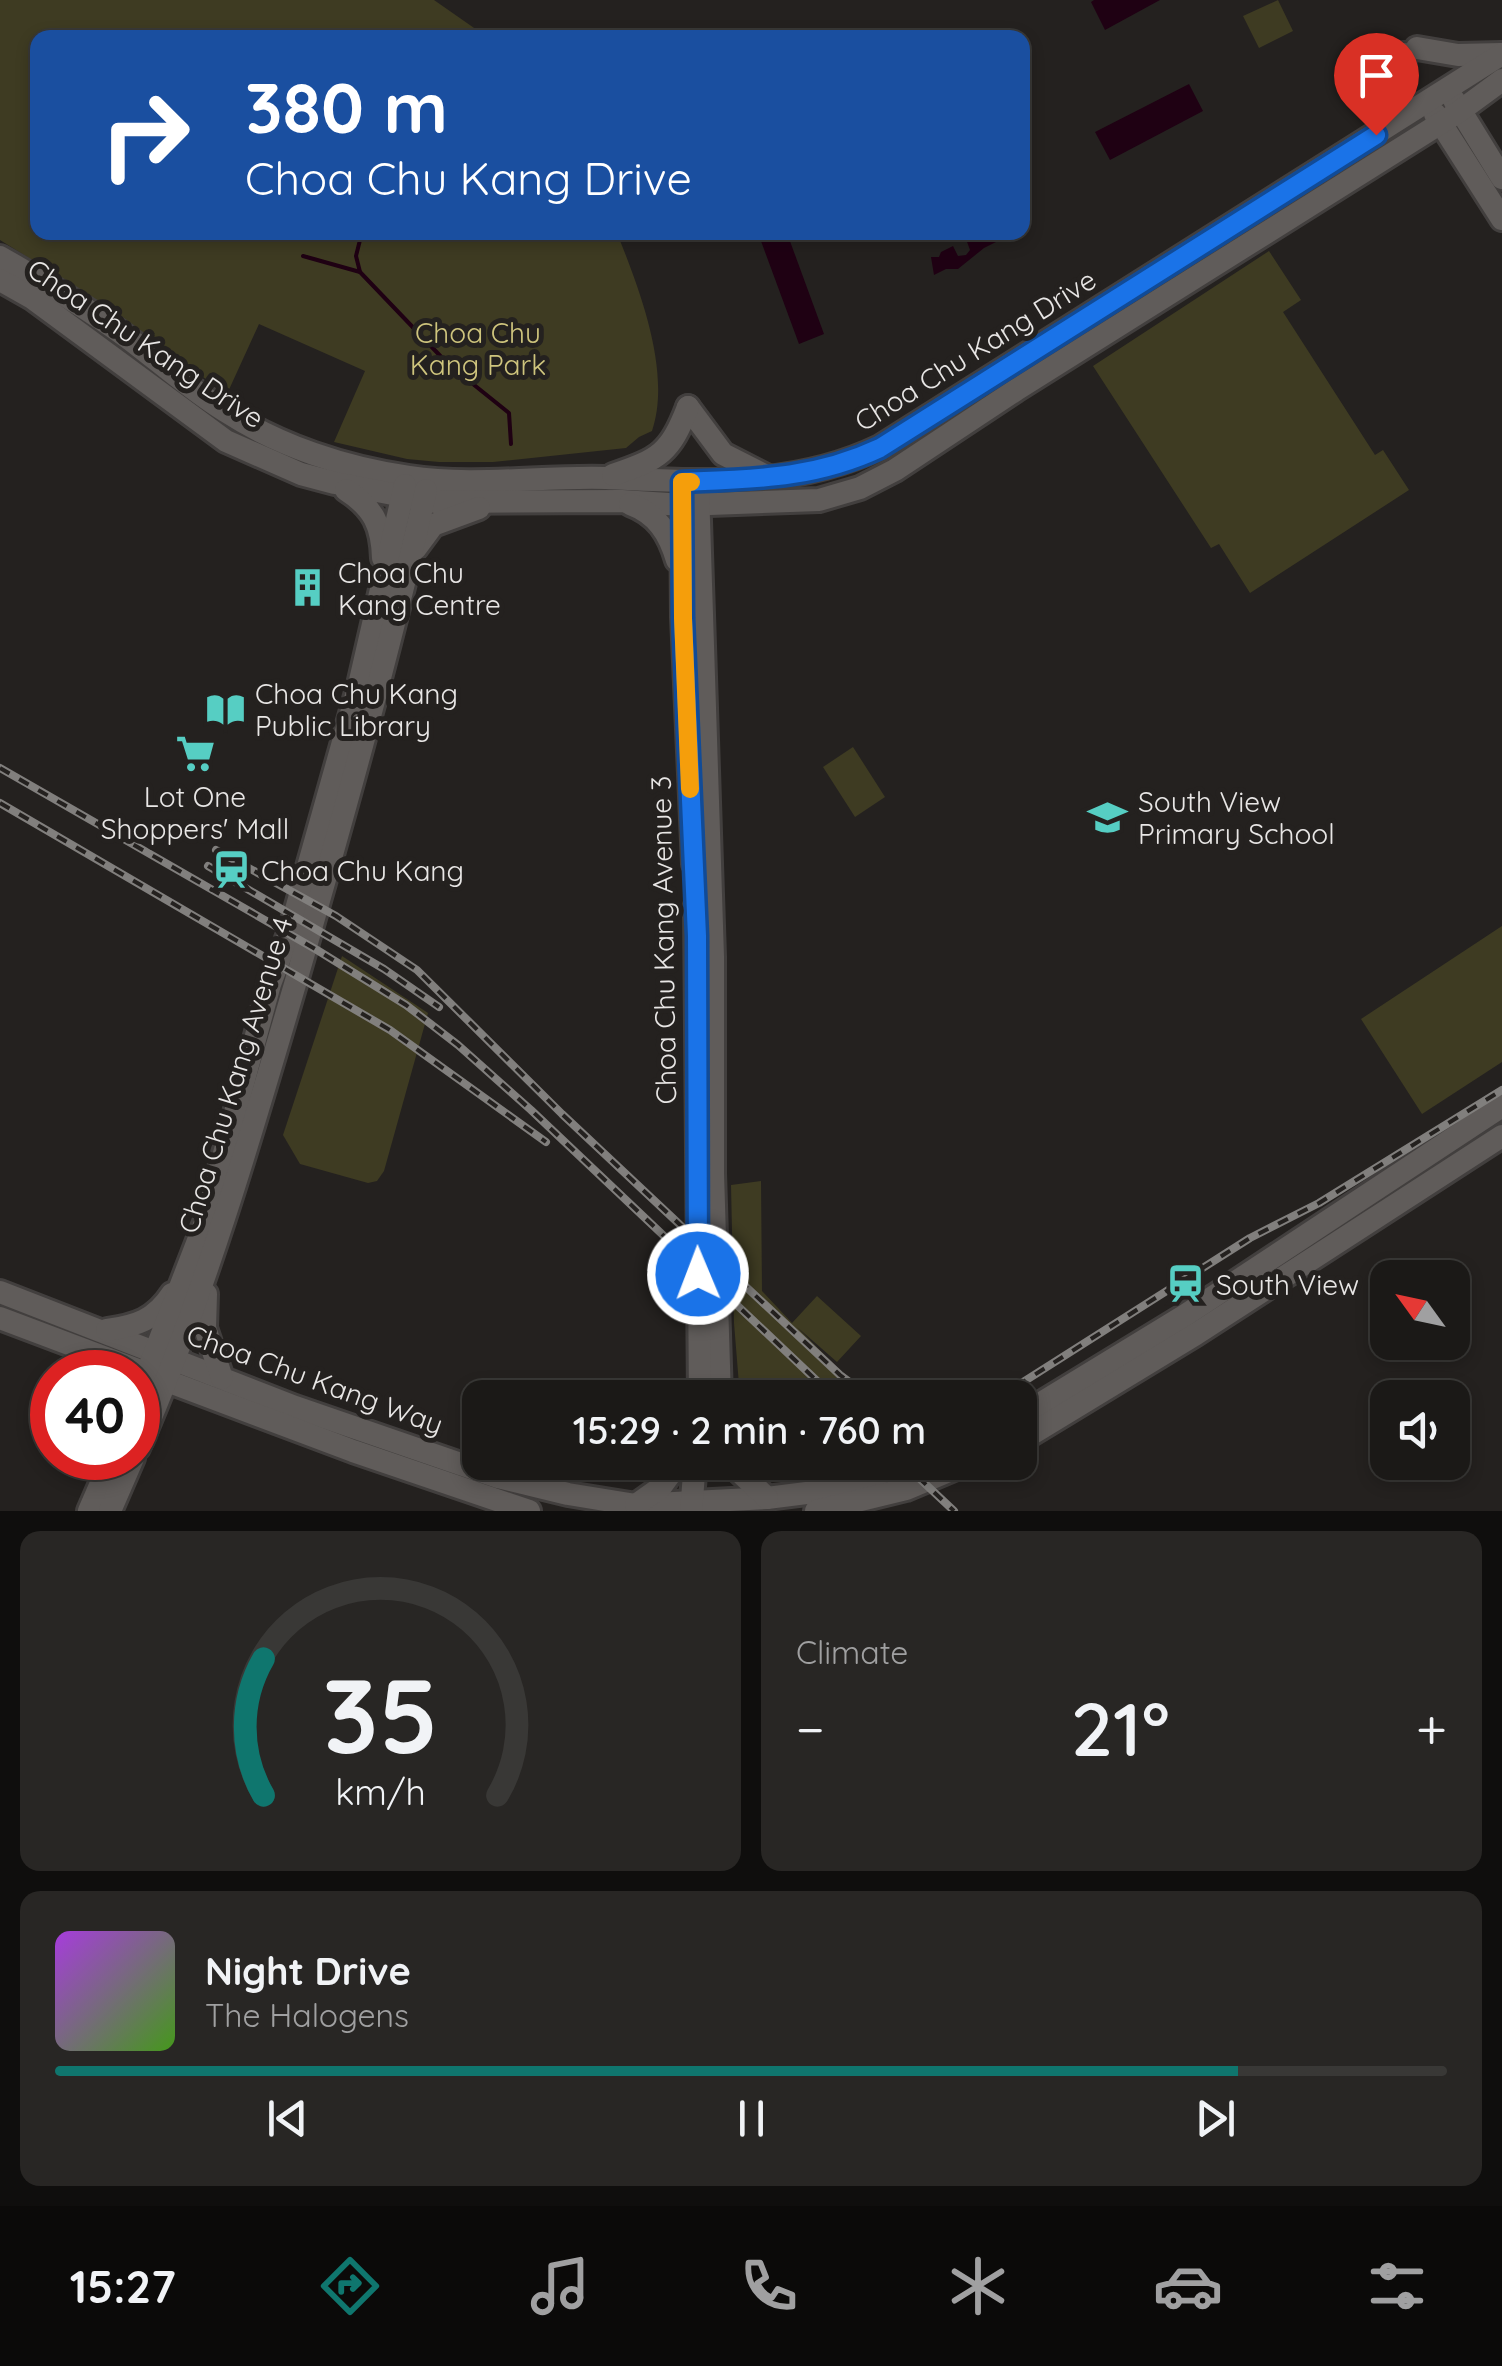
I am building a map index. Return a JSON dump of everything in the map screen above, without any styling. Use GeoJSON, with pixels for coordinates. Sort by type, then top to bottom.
{"type":"FeatureCollection","features":[{"type":"Feature","properties":{"kind":"main road"},"geometry":{"type":"LineString","coordinates":[[1376,135],[1397,100],[1410,51],[1502,54]]}},
{"type":"Feature","properties":{"kind":"main road","name":"Choa Chu Kang Drive"},"geometry":{"type":"LineString","coordinates":[[0,280],[32,298],[226,440],[301,474],[335,483],[415,489],[492,502],[622,502],[690,493],[816,472],[880,448],[1502,54]]}},
{"type":"Feature","properties":{"kind":"main road"},"geometry":{"type":"LineString","coordinates":[[1472,150],[1496,84]]}},
{"type":"Feature","properties":{"kind":"main road","name":"Choa Chu Kang Drive"},"geometry":{"type":"LineString","coordinates":[[0,258],[64,294],[225,412],[310,452],[415,489],[605,478],[762,502],[819,500],[860,488],[895,470],[1496,84]]}},
{"type":"Feature","properties":{"kind":"main road"},"geometry":{"type":"LineString","coordinates":[[1438,96],[1472,150],[1502,219]]}},
{"type":"Feature","properties":{"kind":"main road"},"geometry":{"type":"LineString","coordinates":[[1414,140],[1472,150],[1502,178]]}},
{"type":"Feature","properties":{"kind":"main road"},"geometry":{"type":"LineString","coordinates":[[605,478],[646,464],[660,454],[676,438],[688,406],[723,454],[770,478]]}},
{"type":"Feature","properties":{"kind":"main road"},"geometry":{"type":"LineString","coordinates":[[225,412],[220,426],[226,440]]}},
{"type":"Feature","properties":{"kind":"main road"},"geometry":{"type":"LineString","coordinates":[[335,483],[376,516],[383,542],[384,580]]}},
{"type":"Feature","properties":{"kind":"main road","name":"Choa Chu Kang Avenue 4"},"geometry":{"type":"LineString","coordinates":[[160,1366],[197,1274],[304,953],[394,630],[410,556],[415,489]]}},
{"type":"Feature","properties":{"kind":"main road","name":"Choa Chu Kang Avenue 4"},"geometry":{"type":"LineString","coordinates":[[197,1274],[206,1220],[270,984],[290,931],[359,685],[384,580],[415,489]]}},
{"type":"Feature","properties":{"kind":"main road","name":"Choa Chu Kang Avenue 3"},"geometry":{"type":"LineString","coordinates":[[690,493],[700,555],[713,946],[713,1173],[719,1380]]}},
{"type":"Feature","properties":{"kind":"main road","name":"Choa Chu Kang Avenue 3"},"geometry":{"type":"LineString","coordinates":[[690,493],[682,574],[697,936],[700,1380]]}},
{"type":"Feature","properties":{"kind":"main road"},"geometry":{"type":"LineString","coordinates":[[410,556],[433,526],[492,502]]}},
{"type":"Feature","properties":{"kind":"main road"},"geometry":{"type":"LineString","coordinates":[[622,502],[646,510],[661,525],[670,538],[682,574]]}},
{"type":"Feature","properties":{"kind":"main road"},"geometry":{"type":"LineString","coordinates":[[700,555],[716,524],[733,512],[762,502]]}},
{"type":"Feature","properties":{"kind":"main road"},"geometry":{"type":"LineString","coordinates":[[1037,1406],[1184,1316],[1502,1106]]}},
{"type":"Feature","properties":{"kind":"main road"},"geometry":{"type":"LineString","coordinates":[[1037,1432],[1502,1136]]}},
{"type":"Feature","properties":{"kind":"main road"},"geometry":{"type":"LineString","coordinates":[[105,1350],[102,1342],[146,1321],[197,1274]]}},
{"type":"Feature","properties":{"kind":"main road"},"geometry":{"type":"LineString","coordinates":[[160,1415],[176,1402],[219,1389],[197,1274]]}},
{"type":"Feature","properties":{"kind":"main road","name":"Choa Chu Kang Way"},"geometry":{"type":"LineString","coordinates":[[0,1292],[121,1350]]}},
{"type":"Feature","properties":{"kind":"main road","name":"Choa Chu Kang Way"},"geometry":{"type":"LineString","coordinates":[[0,1318],[102,1342]]}},
{"type":"Feature","properties":{"kind":"main road","name":"Choa Chu Kang Way"},"geometry":{"type":"LineString","coordinates":[[160,1366],[529,1511]]}},
{"type":"Feature","properties":{"kind":"main road","name":"Choa Chu Kang Way"},"geometry":{"type":"LineString","coordinates":[[219,1389],[295,1408],[498,1476],[636,1506],[729,1505],[838,1489],[862,1480]]}},
{"type":"Feature","properties":{"kind":"main road"},"geometry":{"type":"LineString","coordinates":[[88,1511],[102,1480]]}},
{"type":"Feature","properties":{"kind":"main road","name":"Choa Chu Kang Avenue 4"},"geometry":{"type":"LineString","coordinates":[[110,1511],[123,1480]]}},
{"type":"Feature","properties":{"kind":"main road"},"geometry":{"type":"LineString","coordinates":[[636,1506],[666,1480]]}},
{"type":"Feature","properties":{"kind":"main road"},"geometry":{"type":"LineString","coordinates":[[691,1506],[693,1480]]}},
{"type":"Feature","properties":{"kind":"main road"},"geometry":{"type":"LineString","coordinates":[[728,1480],[729,1505]]}},
{"type":"Feature","properties":{"kind":"main road"},"geometry":{"type":"LineString","coordinates":[[747,1480],[767,1498]]}},
{"type":"Feature","properties":{"kind":"main road"},"geometry":{"type":"LineString","coordinates":[[816,1511],[927,1480]]}},
{"type":"Feature","properties":{"kind":"green space","name":"Choa Chu Kang Park"},"geometry":{"type":"Polygon","coordinates":[[[0,0],[434,0],[477,30],[30,30],[30,240],[620,240],[643,304],[656,357],[657,408],[652,431],[626,448],[493,462],[407,459],[334,442],[365,371],[259,324],[227,394],[77,288],[0,240],[0,0]]]}},
{"type":"Feature","properties":{"kind":"green space"},"geometry":{"type":"Polygon","coordinates":[[[1278,0],[1293,31],[1259,48],[1243,16],[1278,0]]]}},
{"type":"Feature","properties":{"kind":"green space"},"geometry":{"type":"Polygon","coordinates":[[[1269,251],[1301,300],[1283,312],[1375,455],[1383,450],[1409,490],[1250,593],[1219,544],[1211,548],[1093,366],[1269,251]]]}},
{"type":"Feature","properties":{"kind":"green space"},"geometry":{"type":"Polygon","coordinates":[[[853,747],[885,797],[855,817],[823,767],[853,747]]]}},
{"type":"Feature","properties":{"kind":"green space"},"geometry":{"type":"Polygon","coordinates":[[[1502,926],[1502,1062],[1422,1114],[1361,1019],[1502,926]]]}},
{"type":"Feature","properties":{"kind":"green space"},"geometry":{"type":"Polygon","coordinates":[[[342,956],[428,1013],[384,1171],[377,1181],[368,1183],[300,1164],[283,1135],[342,956]]]}},
{"type":"Feature","properties":{"kind":"green space"},"geometry":{"type":"Polygon","coordinates":[[[761,1181],[762,1291],[792,1323],[817,1296],[861,1336],[837,1362],[797,1327],[849,1380],[739,1380],[731,1185],[761,1181]]]}},
{"type":"Feature","properties":{"kind":"shaded area"},"geometry":{"type":"Polygon","coordinates":[[[1160,0],[1105,30],[1091,2],[1160,0]]]}},
{"type":"Feature","properties":{"kind":"shaded area"},"geometry":{"type":"Polygon","coordinates":[[[1189,84],[1203,111],[1110,160],[1095,132],[1189,84]]]}},
{"type":"Feature","properties":{"kind":"shaded area"},"geometry":{"type":"Polygon","coordinates":[[[761,240],[790,240],[824,334],[799,344],[761,240]]]}},
{"type":"Feature","properties":{"kind":"shaded area"},"geometry":{"type":"Polygon","coordinates":[[[966,240],[1000,240],[958,269],[934,275],[931,257],[939,257],[953,246],[958,256],[970,250],[966,240]]]}},
{"type":"Feature","properties":{"kind":"waterway"},"geometry":{"type":"LineString","coordinates":[[360,240],[356,256],[360,272],[448,364],[509,413],[511,444]]}},
{"type":"Feature","properties":{"kind":"waterway"},"geometry":{"type":"LineString","coordinates":[[303,256],[360,272]]}},
{"type":"Feature","properties":{"kind":"railway"},"geometry":{"type":"LineString","coordinates":[[0,768],[406,1005],[531,1110],[816,1380]]}},
{"type":"Feature","properties":{"kind":"railway"},"geometry":{"type":"LineString","coordinates":[[0,803],[390,1030],[546,1142]]}},
{"type":"Feature","properties":{"kind":"railway"},"geometry":{"type":"LineString","coordinates":[[216,850],[336,916],[417,970],[562,1114],[847,1380]]}},
{"type":"Feature","properties":{"kind":"railway"},"geometry":{"type":"LineString","coordinates":[[208,866],[384,969],[439,1007]]}},
{"type":"Feature","properties":{"kind":"railway"},"geometry":{"type":"LineString","coordinates":[[1026,1380],[1250,1238],[1319,1203],[1502,1090]]}},
{"type":"Feature","properties":{"kind":"railway"},"geometry":{"type":"LineString","coordinates":[[921,1480],[954,1511]]}},
{"type":"Feature","properties":{"kind":"slow traffic"},"geometry":{"type":"LineString","coordinates":[[690,789],[682,482],[691,482]]}},
{"type":"Feature","properties":{"kind":"place","name":"Choa Chu Kang Centre"},"geometry":{"type":"Point","coordinates":[308,588]}},
{"type":"Feature","properties":{"kind":"place","name":"Choa Chu Kang Public Library"},"geometry":{"type":"Point","coordinates":[225,709]}},
{"type":"Feature","properties":{"kind":"place","name":"Lot One Shoppers' Mall"},"geometry":{"type":"Point","coordinates":[195,753]}},
{"type":"Feature","properties":{"kind":"place","name":"South View Primary School"},"geometry":{"type":"Point","coordinates":[1108,817]}},
{"type":"Feature","properties":{"kind":"place","name":"Choa Chu Kang"},"geometry":{"type":"Point","coordinates":[231,870]}},
{"type":"Feature","properties":{"kind":"place","name":"South View"},"geometry":{"type":"Point","coordinates":[1186,1284]}},
{"type":"Feature","properties":{"kind":"route"},"geometry":{"type":"LineString","coordinates":[[698,1274],[697,936],[683,618],[682,482],[816,472],[880,448],[1376,135]]}}]}
